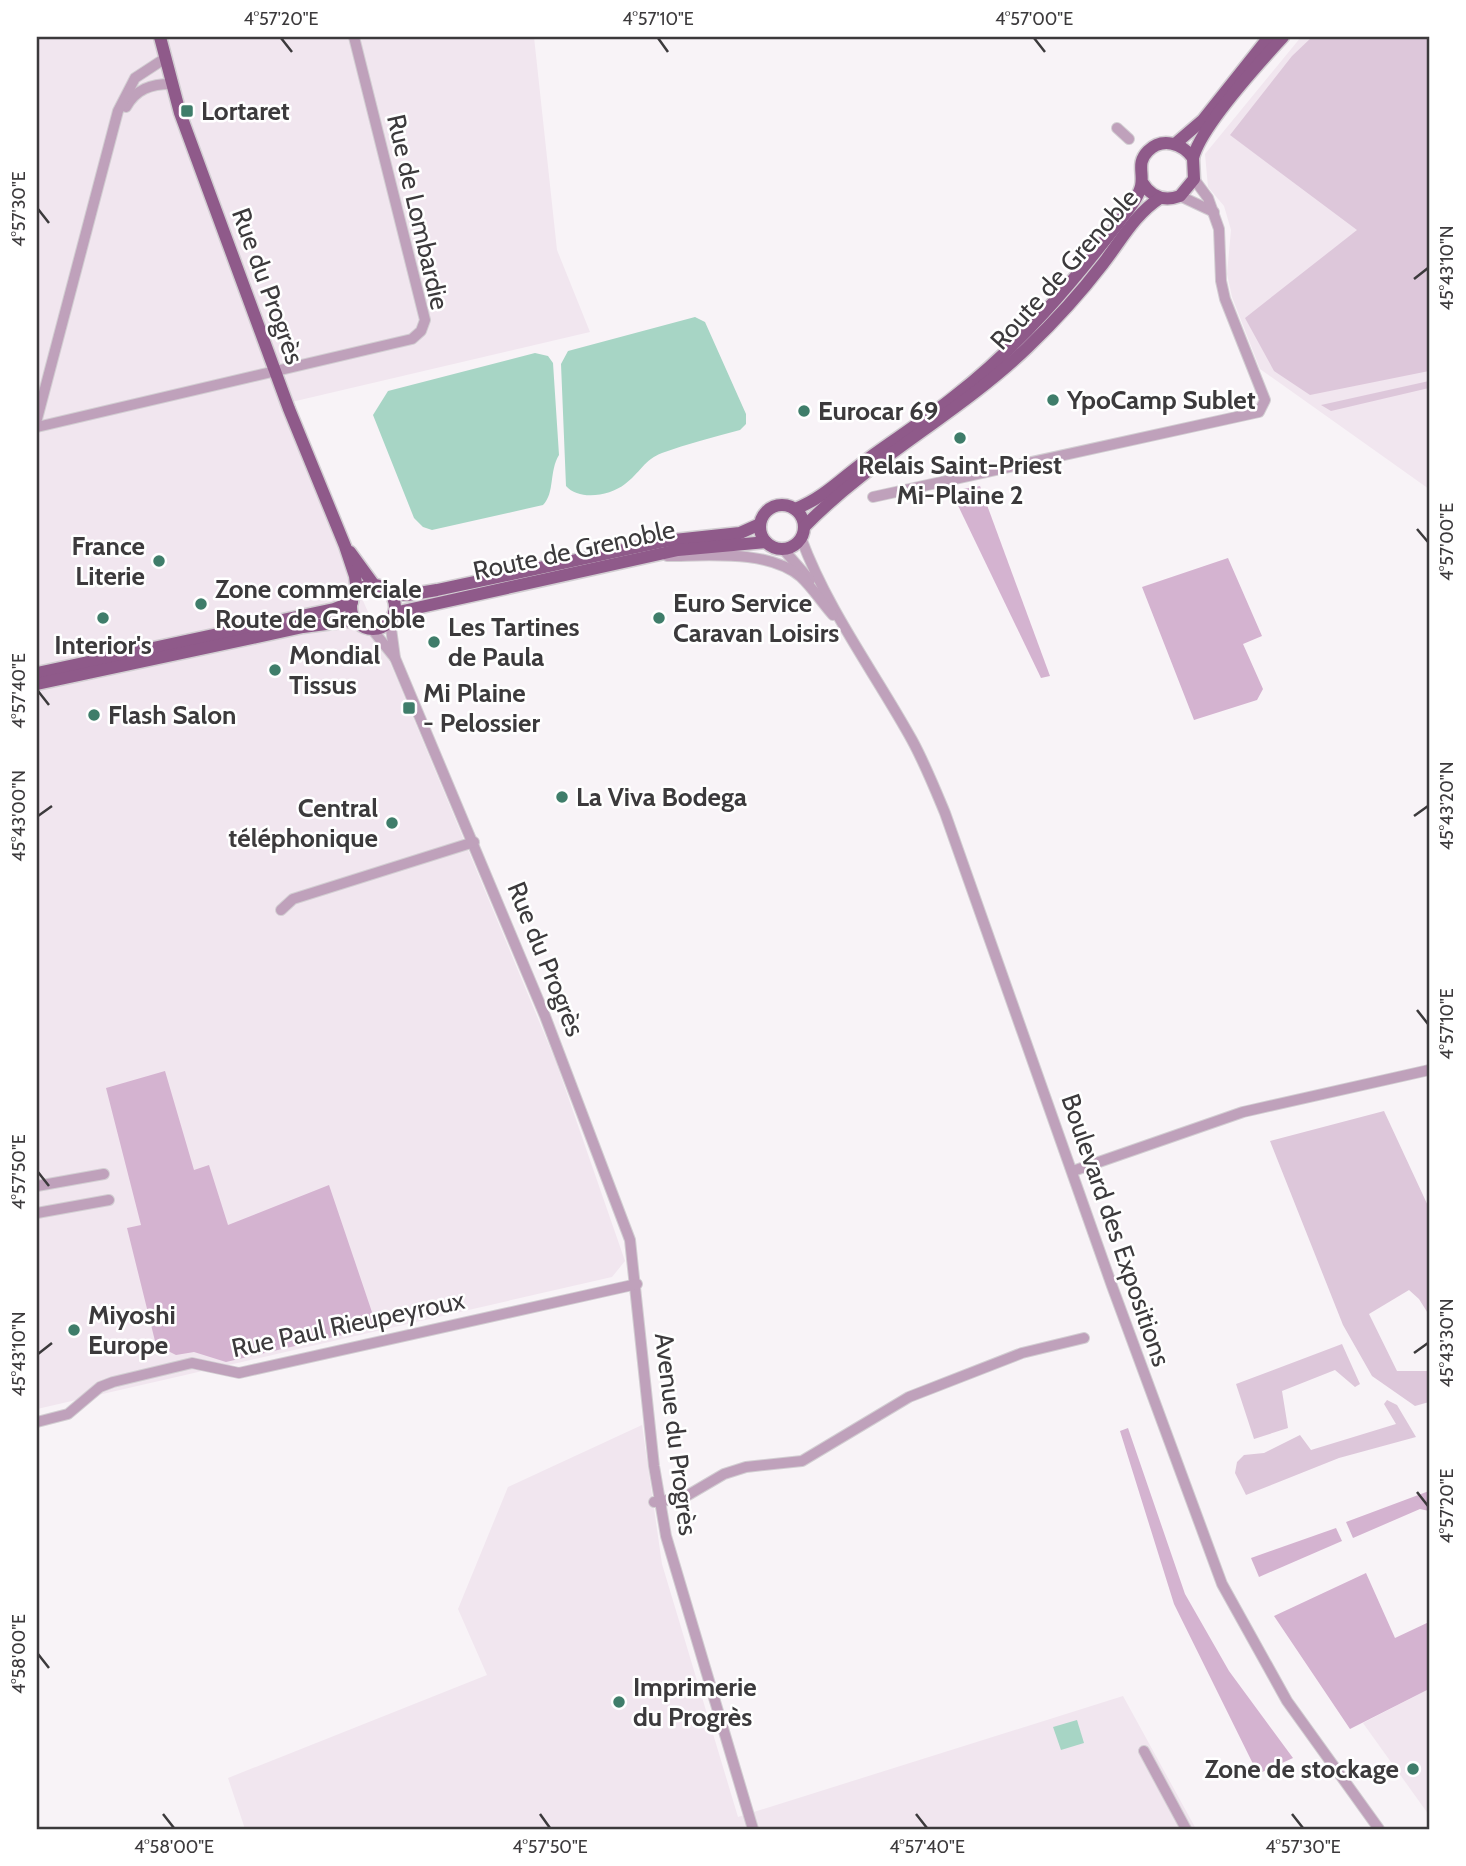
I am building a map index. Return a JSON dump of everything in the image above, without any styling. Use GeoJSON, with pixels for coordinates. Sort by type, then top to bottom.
{"type":"FeatureCollection","features":[{"type":"Feature","properties":{"kind":"main road","name":"Rue du Progrès"},"geometry":{"type":"LineString","coordinates":[[160,37],[171,84],[276,371],[345,546],[355,576],[354,597]]}},
{"type":"Feature","properties":{"kind":"main road"},"geometry":{"type":"LineString","coordinates":[[1175,144],[1203,120],[1269,37]]}},
{"type":"Feature","properties":{"kind":"main road"},"geometry":{"type":"LineString","coordinates":[[1193,158],[1175,144],[1161,144],[1149,150],[1140,169],[1142,182],[1153,195],[1160,198],[1180,196],[1194,179],[1193,158],[1199,142],[1283,37]]}},
{"type":"Feature","properties":{"kind":"main road","name":"Route de Grenoble"},"geometry":{"type":"LineString","coordinates":[[795,509],[828,492],[855,468],[945,404],[1018,341],[1102,245],[1136,199],[1142,182]]}},
{"type":"Feature","properties":{"kind":"main road","name":"Route de Grenoble"},"geometry":{"type":"LineString","coordinates":[[802,533],[862,476],[955,410],[1006,368],[1082,289],[1136,217],[1160,198]]}},
{"type":"Feature","properties":{"kind":"main road"},"geometry":{"type":"LineString","coordinates":[[782,505],[795,509],[802,533],[794,545],[783,549],[766,542],[760,524],[770,508],[782,505]]}},
{"type":"Feature","properties":{"kind":"main road","name":"Route de Grenoble"},"geometry":{"type":"LineString","coordinates":[[391,593],[407,595],[437,590],[665,541],[733,535],[760,524]]}},
{"type":"Feature","properties":{"kind":"main road","name":"Route de Grenoble"},"geometry":{"type":"LineString","coordinates":[[392,617],[678,550],[766,542]]}},
{"type":"Feature","properties":{"kind":"main road","name":"Rue du Progrès"},"geometry":{"type":"LineString","coordinates":[[345,546],[374,584]]}},
{"type":"Feature","properties":{"kind":"main road"},"geometry":{"type":"LineString","coordinates":[[37,673],[334,609],[374,584],[391,593],[392,617],[371,628],[356,621],[252,637],[37,684]]}},
{"type":"Feature","properties":{"kind":"main road"},"geometry":{"type":"LineString","coordinates":[[354,597],[356,621]]}},
{"type":"Feature","properties":{"kind":"street","name":"Rue de Lombardie"},"geometry":{"type":"LineString","coordinates":[[37,428],[412,339],[421,331],[425,320],[354,37]]}},
{"type":"Feature","properties":{"kind":"street"},"geometry":{"type":"LineString","coordinates":[[37,419],[116,127],[118,111],[129,86],[142,71],[164,59]]}},
{"type":"Feature","properties":{"kind":"street"},"geometry":{"type":"LineString","coordinates":[[116,127],[132,96],[150,85],[171,84]]}},
{"type":"Feature","properties":{"kind":"street"},"geometry":{"type":"LineString","coordinates":[[1116,128],[1129,139]]}},
{"type":"Feature","properties":{"kind":"street"},"geometry":{"type":"LineString","coordinates":[[873,497],[1259,412],[1265,400],[1220,281],[1219,229],[1214,212],[1194,179]]}},
{"type":"Feature","properties":{"kind":"street"},"geometry":{"type":"LineString","coordinates":[[1180,196],[1214,212]]}},
{"type":"Feature","properties":{"kind":"street","name":"Boulevard des Expositions"},"geometry":{"type":"LineString","coordinates":[[802,533],[811,566],[845,629],[912,740],[941,804],[1112,1286],[1222,1584],[1287,1701],[1378,1829]]}},
{"type":"Feature","properties":{"kind":"street","name":"Boulevard des Expositions"},"geometry":{"type":"LineString","coordinates":[[783,549],[797,561],[845,629]]}},
{"type":"Feature","properties":{"kind":"street","name":"Boulevard des Expositions"},"geometry":{"type":"LineString","coordinates":[[653,556],[762,560],[786,568],[804,581],[845,629]]}},
{"type":"Feature","properties":{"kind":"street","name":"Rue du Progrès"},"geometry":{"type":"LineString","coordinates":[[392,617],[395,657]]}},
{"type":"Feature","properties":{"kind":"street","name":"Rue du Progrès"},"geometry":{"type":"LineString","coordinates":[[371,628],[395,657],[474,842],[615,1194],[631,1240],[637,1284]]}},
{"type":"Feature","properties":{"kind":"street"},"geometry":{"type":"LineString","coordinates":[[281,910],[293,899],[474,842]]}},
{"type":"Feature","properties":{"kind":"street"},"geometry":{"type":"LineString","coordinates":[[1073,1171],[1243,1112],[1429,1070]]}},
{"type":"Feature","properties":{"kind":"street"},"geometry":{"type":"LineString","coordinates":[[37,1186],[104,1174]]}},
{"type":"Feature","properties":{"kind":"street"},"geometry":{"type":"LineString","coordinates":[[37,1213],[109,1200]]}},
{"type":"Feature","properties":{"kind":"street","name":"Rue Paul Rieupeyroux"},"geometry":{"type":"LineString","coordinates":[[37,1422],[68,1414],[100,1387],[113,1381],[192,1363],[239,1373],[637,1284]]}},
{"type":"Feature","properties":{"kind":"street","name":"Avenue du Progrès"},"geometry":{"type":"LineString","coordinates":[[637,1284],[656,1502],[753,1829]]}},
{"type":"Feature","properties":{"kind":"street"},"geometry":{"type":"LineString","coordinates":[[656,1502],[682,1498],[724,1474],[746,1467],[802,1461],[909,1397],[1022,1353],[1084,1338]]}},
{"type":"Feature","properties":{"kind":"street"},"geometry":{"type":"LineString","coordinates":[[1144,1751],[1186,1829]]}},
{"type":"Feature","properties":{"kind":"shaded area"},"geometry":{"type":"Polygon","coordinates":[[[37,37],[534,37],[557,250],[590,332],[283,404],[304,465],[398,681],[556,1062],[625,1261],[612,1277],[37,1409],[37,37]]]}},
{"type":"Feature","properties":{"kind":"shaded area"},"geometry":{"type":"Polygon","coordinates":[[[1301,37],[1429,37],[1429,489],[1260,369],[1232,297],[1227,274],[1231,230],[1224,206],[1208,187],[1205,154],[1301,37]]]}},
{"type":"Feature","properties":{"kind":"shaded area"},"geometry":{"type":"Polygon","coordinates":[[[1312,37],[1425,37],[1429,40],[1429,371],[1310,395],[1274,371],[1245,318],[1357,230],[1230,135],[1292,56],[1312,37]]]}},
{"type":"Feature","properties":{"kind":"shaded area"},"geometry":{"type":"Polygon","coordinates":[[[695,317],[705,322],[746,414],[746,424],[740,430],[656,456],[619,488],[595,495],[572,491],[566,486],[561,364],[568,351],[695,317]]]}},
{"type":"Feature","properties":{"kind":"shaded area"},"geometry":{"type":"Polygon","coordinates":[[[535,353],[548,356],[553,363],[559,455],[547,500],[543,505],[432,530],[423,527],[414,518],[373,415],[388,391],[535,353]]]}},
{"type":"Feature","properties":{"kind":"shaded area"},"geometry":{"type":"Polygon","coordinates":[[[1429,381],[1429,388],[1331,411],[1321,405],[1429,381]]]}},
{"type":"Feature","properties":{"kind":"shaded area"},"geometry":{"type":"Polygon","coordinates":[[[980,486],[1050,676],[1041,678],[951,491],[980,486]]]}},
{"type":"Feature","properties":{"kind":"shaded area"},"geometry":{"type":"Polygon","coordinates":[[[1228,558],[1262,636],[1243,644],[1263,689],[1257,700],[1194,720],[1142,587],[1228,558]]]}},
{"type":"Feature","properties":{"kind":"shaded area"},"geometry":{"type":"Polygon","coordinates":[[[165,1071],[194,1170],[209,1165],[228,1225],[329,1185],[377,1327],[226,1362],[194,1352],[176,1355],[156,1345],[127,1228],[141,1225],[106,1088],[165,1071]]]}},
{"type":"Feature","properties":{"kind":"shaded area"},"geometry":{"type":"Polygon","coordinates":[[[1384,1111],[1429,1208],[1429,1315],[1419,1299],[1409,1290],[1369,1314],[1397,1371],[1429,1371],[1429,1402],[1415,1406],[1372,1376],[1343,1325],[1270,1141],[1384,1111]]]}},
{"type":"Feature","properties":{"kind":"shaded area"},"geometry":{"type":"Polygon","coordinates":[[[1342,1344],[1360,1384],[1355,1387],[1335,1370],[1282,1391],[1288,1428],[1254,1439],[1236,1384],[1342,1344]]]}},
{"type":"Feature","properties":{"kind":"shaded area"},"geometry":{"type":"Polygon","coordinates":[[[1387,1400],[1397,1405],[1416,1437],[1339,1458],[1246,1495],[1235,1473],[1237,1462],[1244,1455],[1264,1453],[1300,1435],[1311,1450],[1396,1424],[1384,1404],[1387,1400]]]}},
{"type":"Feature","properties":{"kind":"shaded area"},"geometry":{"type":"Polygon","coordinates":[[[642,1425],[662,1564],[738,1817],[1123,1696],[1196,1829],[245,1829],[228,1778],[487,1675],[458,1609],[508,1487],[642,1425]]]}},
{"type":"Feature","properties":{"kind":"shaded area"},"geometry":{"type":"Polygon","coordinates":[[[1128,1428],[1185,1594],[1229,1671],[1293,1758],[1258,1774],[1174,1604],[1120,1431],[1128,1428]]]}},
{"type":"Feature","properties":{"kind":"shaded area"},"geometry":{"type":"Polygon","coordinates":[[[1429,1491],[1429,1511],[1420,1509],[1353,1538],[1346,1522],[1429,1491]]]}},
{"type":"Feature","properties":{"kind":"shaded area"},"geometry":{"type":"Polygon","coordinates":[[[1336,1528],[1342,1541],[1259,1577],[1251,1558],[1336,1528]]]}},
{"type":"Feature","properties":{"kind":"shaded area"},"geometry":{"type":"Polygon","coordinates":[[[1366,1573],[1395,1638],[1429,1622],[1429,1689],[1350,1729],[1274,1616],[1366,1573]]]}},
{"type":"Feature","properties":{"kind":"shaded area","name":"Zone de stockage"},"geometry":{"type":"Polygon","coordinates":[[[1429,1689],[1429,1815],[1363,1723],[1429,1689]]]}},
{"type":"Feature","properties":{"kind":"shaded area"},"geometry":{"type":"Polygon","coordinates":[[[1077,1720],[1084,1743],[1061,1750],[1053,1727],[1077,1720]]]}},
{"type":"Feature","properties":{"kind":"place","name":"Lortaret"},"geometry":{"type":"Point","coordinates":[187,111]}},
{"type":"Feature","properties":{"kind":"place","name":"YpoCamp Sublet"},"geometry":{"type":"Point","coordinates":[1053,400]}},
{"type":"Feature","properties":{"kind":"place","name":"Eurocar 69"},"geometry":{"type":"Point","coordinates":[804,411]}},
{"type":"Feature","properties":{"kind":"place","name":"Relais Saint-Priest Mi-Plaine 2"},"geometry":{"type":"Point","coordinates":[960,438]}},
{"type":"Feature","properties":{"kind":"place","name":"France Literie"},"geometry":{"type":"Point","coordinates":[159,561]}},
{"type":"Feature","properties":{"kind":"place","name":"Zone commerciale Route de Grenoble"},"geometry":{"type":"Point","coordinates":[201,604]}},
{"type":"Feature","properties":{"kind":"place","name":"Interior's"},"geometry":{"type":"Point","coordinates":[103,618]}},
{"type":"Feature","properties":{"kind":"place","name":"Euro Service Caravan Loisirs"},"geometry":{"type":"Point","coordinates":[659,618]}},
{"type":"Feature","properties":{"kind":"place","name":"Les Tartines de Paula"},"geometry":{"type":"Point","coordinates":[434,642]}},
{"type":"Feature","properties":{"kind":"place","name":"Mondial Tissus"},"geometry":{"type":"Point","coordinates":[275,670]}},
{"type":"Feature","properties":{"kind":"place","name":"Mi Plaine - Pelossier"},"geometry":{"type":"Point","coordinates":[409,708]}},
{"type":"Feature","properties":{"kind":"place","name":"Flash Salon"},"geometry":{"type":"Point","coordinates":[94,715]}},
{"type":"Feature","properties":{"kind":"place","name":"La Viva Bodega"},"geometry":{"type":"Point","coordinates":[562,797]}},
{"type":"Feature","properties":{"kind":"place","name":"Central téléphonique"},"geometry":{"type":"Point","coordinates":[392,823]}},
{"type":"Feature","properties":{"kind":"place","name":"Miyoshi Europe"},"geometry":{"type":"Point","coordinates":[74,1330]}},
{"type":"Feature","properties":{"kind":"place","name":"Imprimerie du Progrès"},"geometry":{"type":"Point","coordinates":[619,1702]}},
{"type":"Feature","properties":{"kind":"place","name":"Zone de stockage"},"geometry":{"type":"Point","coordinates":[1413,1769]}}]}
